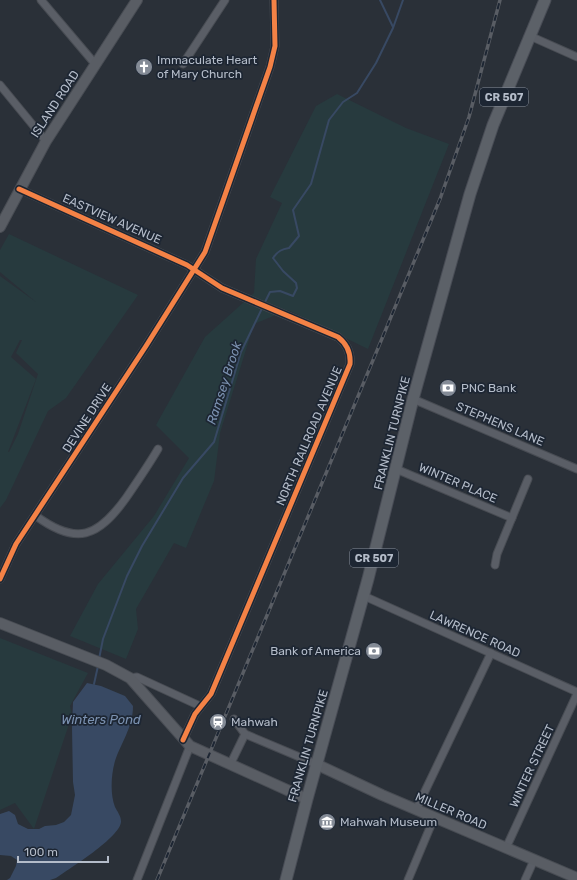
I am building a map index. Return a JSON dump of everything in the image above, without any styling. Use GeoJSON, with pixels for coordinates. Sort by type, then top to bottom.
{"type":"FeatureCollection","features":[{"type":"Feature","properties":{"kind":"main road","name":"FRANKLIN TURNPIKE"},"geometry":{"type":"LineString","coordinates":[[286,880],[306,799],[364,596],[413,399],[482,153],[545,0]]}},
{"type":"Feature","properties":{"kind":"street"},"geometry":{"type":"LineString","coordinates":[[42,0],[96,65]]}},
{"type":"Feature","properties":{"kind":"street","name":"ISLAND ROAD"},"geometry":{"type":"LineString","coordinates":[[0,227],[46,141],[137,0]]}},
{"type":"Feature","properties":{"kind":"street"},"geometry":{"type":"LineString","coordinates":[[183,64],[224,0]]}},
{"type":"Feature","properties":{"kind":"street"},"geometry":{"type":"LineString","coordinates":[[195,270],[211,237],[234,166],[270,67],[274,46],[274,0]]}},
{"type":"Feature","properties":{"kind":"street"},"geometry":{"type":"LineString","coordinates":[[530,36],[577,57]]}},
{"type":"Feature","properties":{"kind":"street"},"geometry":{"type":"LineString","coordinates":[[0,85],[46,141]]}},
{"type":"Feature","properties":{"kind":"street","name":"EASTVIEW AVENUE"},"geometry":{"type":"LineString","coordinates":[[20,189],[195,270]]}},
{"type":"Feature","properties":{"kind":"street","name":"NORTH RAILROAD AVENUE"},"geometry":{"type":"LineString","coordinates":[[137,880],[200,706],[211,694],[350,364],[349,351],[342,340],[338,337],[222,288],[195,270]]}},
{"type":"Feature","properties":{"kind":"street","name":"DEVINE DRIVE"},"geometry":{"type":"LineString","coordinates":[[0,579],[16,544],[36,516],[195,270]]}},
{"type":"Feature","properties":{"kind":"street","name":"STEPHENS LANE"},"geometry":{"type":"LineString","coordinates":[[413,399],[577,469]]}},
{"type":"Feature","properties":{"kind":"street"},"geometry":{"type":"LineString","coordinates":[[36,516],[50,527],[67,533],[83,533],[98,528],[113,516],[158,449]]}},
{"type":"Feature","properties":{"kind":"street","name":"WINTER PLACE"},"geometry":{"type":"LineString","coordinates":[[396,469],[512,518]]}},
{"type":"Feature","properties":{"kind":"street"},"geometry":{"type":"LineString","coordinates":[[495,565],[497,554],[528,479]]}},
{"type":"Feature","properties":{"kind":"street","name":"LAWRENCE ROAD"},"geometry":{"type":"LineString","coordinates":[[364,596],[577,693]]}},
{"type":"Feature","properties":{"kind":"street"},"geometry":{"type":"LineString","coordinates":[[0,623],[106,665],[130,678],[187,743],[230,765],[306,799]]}},
{"type":"Feature","properties":{"kind":"street"},"geometry":{"type":"LineString","coordinates":[[416,810],[491,653]]}},
{"type":"Feature","properties":{"kind":"street"},"geometry":{"type":"LineString","coordinates":[[130,678],[137,677],[200,706]]}},
{"type":"Feature","properties":{"kind":"street","name":"WINTER STREET"},"geometry":{"type":"LineString","coordinates":[[506,848],[577,693]]}},
{"type":"Feature","properties":{"kind":"street"},"geometry":{"type":"LineString","coordinates":[[234,719],[245,734],[316,764]]}},
{"type":"Feature","properties":{"kind":"street"},"geometry":{"type":"LineString","coordinates":[[230,765],[245,734]]}},
{"type":"Feature","properties":{"kind":"street","name":"MILLER ROAD"},"geometry":{"type":"LineString","coordinates":[[316,764],[434,818],[577,878]]}},
{"type":"Feature","properties":{"kind":"street"},"geometry":{"type":"LineString","coordinates":[[408,880],[434,818]]}},
{"type":"Feature","properties":{"kind":"street"},"geometry":{"type":"LineString","coordinates":[[526,880],[534,860]]}},
{"type":"Feature","properties":{"kind":"green space"},"geometry":{"type":"Polygon","coordinates":[[[337,94],[406,128],[449,144],[368,349],[288,310],[254,324],[220,433],[214,481],[186,548],[174,543],[136,609],[138,629],[126,659],[70,636],[98,584],[154,516],[189,458],[156,425],[205,337],[254,293],[256,259],[282,203],[270,197],[316,106],[337,94]]]}},
{"type":"Feature","properties":{"kind":"green space"},"geometry":{"type":"Polygon","coordinates":[[[9,234],[138,295],[66,398],[48,411],[6,500],[0,508],[0,276],[36,302],[0,272],[0,250],[9,234]],[[20,340],[11,357],[36,379],[8,452],[18,434],[38,374],[16,353],[22,340],[20,340]]]}},
{"type":"Feature","properties":{"kind":"green space"},"geometry":{"type":"Polygon","coordinates":[[[0,638],[88,673],[70,706],[72,715],[34,829],[15,803],[0,810],[0,638]]]}},
{"type":"Feature","properties":{"kind":"water","name":"Winters Pond"},"geometry":{"type":"Polygon","coordinates":[[[87,683],[101,686],[125,696],[133,706],[131,721],[117,754],[113,772],[112,796],[113,802],[121,819],[119,827],[113,835],[94,852],[56,878],[50,880],[7,880],[10,878],[16,866],[17,860],[11,856],[0,855],[0,814],[9,811],[15,815],[18,824],[28,829],[39,829],[45,826],[56,825],[64,822],[71,815],[75,795],[73,782],[73,702],[87,683]]]}},
{"type":"Feature","properties":{"kind":"waterway"},"geometry":{"type":"LineString","coordinates":[[380,0],[393,27]]}},
{"type":"Feature","properties":{"kind":"waterway","name":"Ramsey Brook"},"geometry":{"type":"LineString","coordinates":[[99,659],[103,639],[127,576],[142,546],[183,478],[214,442],[241,352],[270,292],[280,291],[293,296],[297,288],[296,283],[283,271],[273,258],[280,251],[289,248],[299,236],[293,210],[311,184],[329,120],[343,102],[357,93],[376,63],[393,28],[403,0]]}},
{"type":"Feature","properties":{"kind":"waterway","name":"Ramsey Brook"},"geometry":{"type":"LineString","coordinates":[[94,684],[98,666]]}},
{"type":"Feature","properties":{"kind":"railway"},"geometry":{"type":"LineString","coordinates":[[157,880],[440,199],[469,117],[500,0]]}},
{"type":"Feature","properties":{"kind":"cycle path"},"geometry":{"type":"LineString","coordinates":[[0,579],[16,544],[146,346],[205,252],[270,67],[275,46],[274,0]]}},
{"type":"Feature","properties":{"kind":"cycle path"},"geometry":{"type":"LineString","coordinates":[[19,189],[187,265],[222,288],[338,337],[344,342],[349,352],[350,364],[211,694],[195,714],[183,740]]}},
{"type":"Feature","properties":{"kind":"place","name":"Immaculate Heart of Mary Church"},"geometry":{"type":"Point","coordinates":[144,67]}},
{"type":"Feature","properties":{"kind":"place","name":"PNC Bank"},"geometry":{"type":"Point","coordinates":[448,388]}},
{"type":"Feature","properties":{"kind":"place","name":"Bank of America"},"geometry":{"type":"Point","coordinates":[374,651]}},
{"type":"Feature","properties":{"kind":"place","name":"Mahwah"},"geometry":{"type":"Point","coordinates":[218,722]}},
{"type":"Feature","properties":{"kind":"place","name":"Mahwah Museum"},"geometry":{"type":"Point","coordinates":[327,822]}}]}
